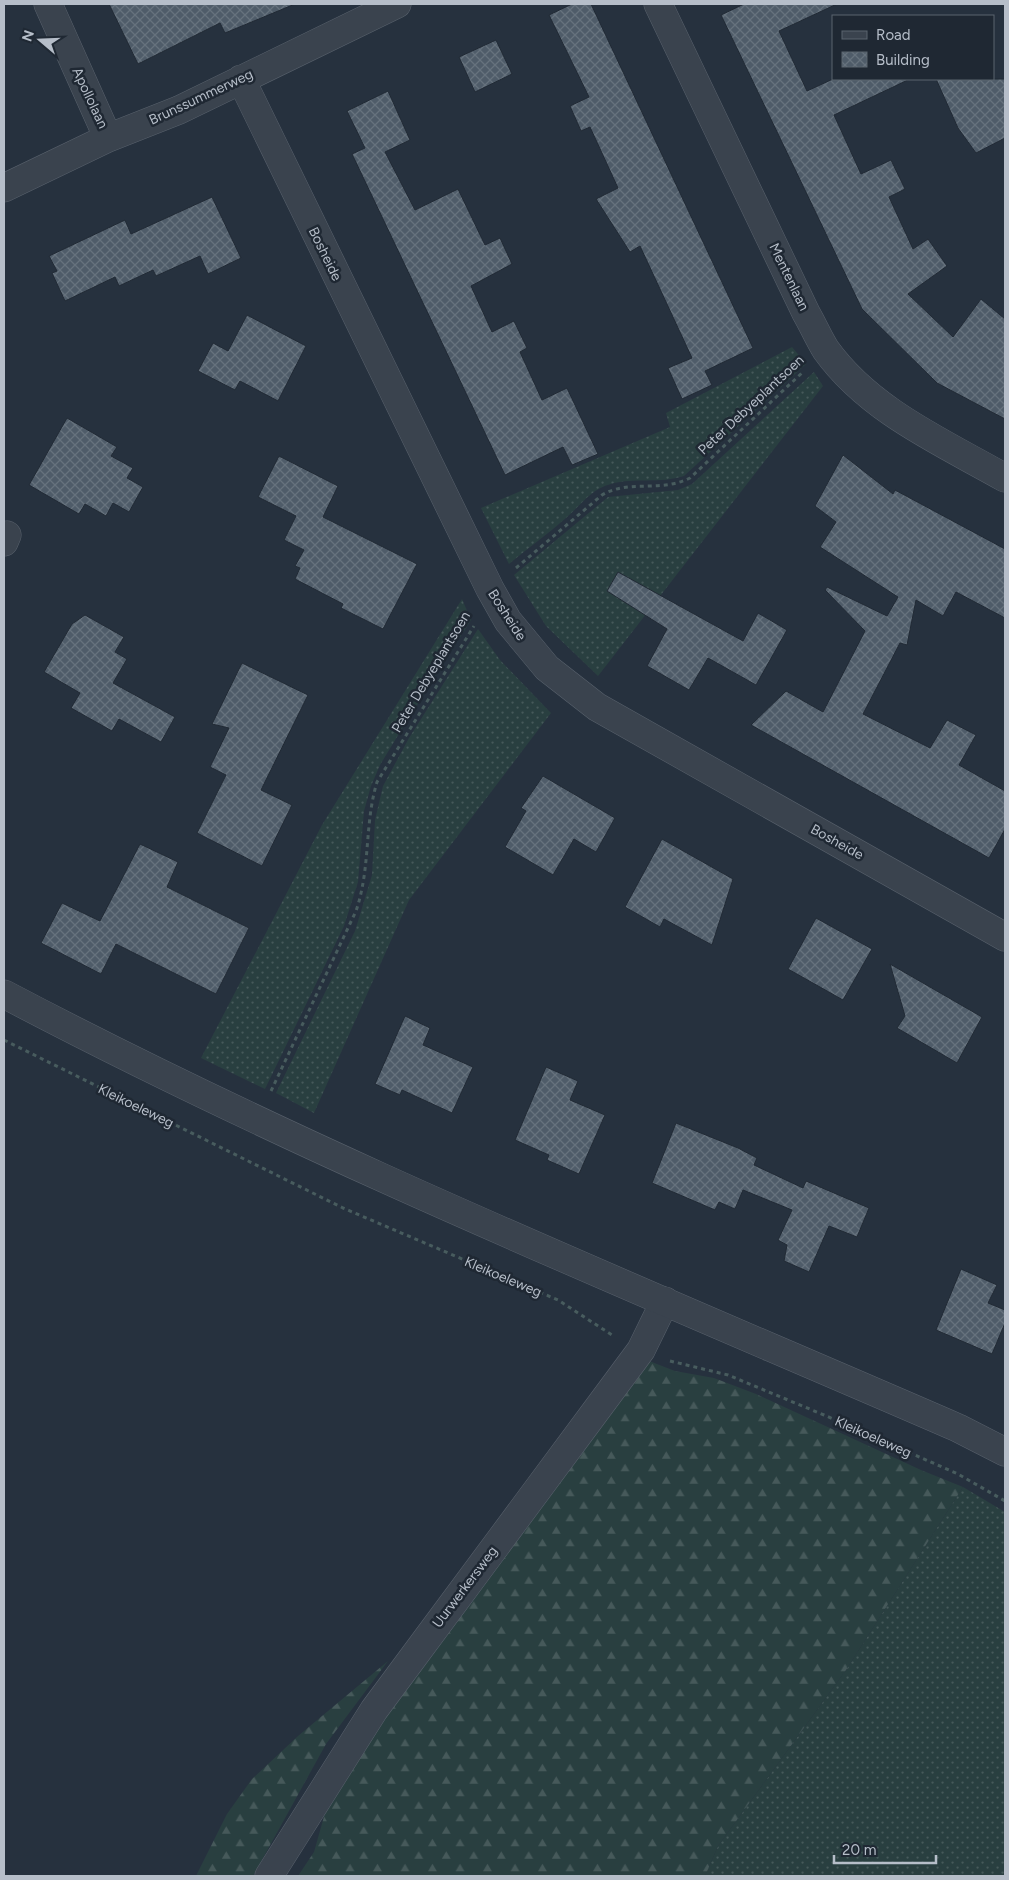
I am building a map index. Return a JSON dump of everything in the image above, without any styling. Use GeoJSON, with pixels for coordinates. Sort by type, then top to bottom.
{"type":"FeatureCollection","features":[{"type":"Feature","properties":{"kind":"street","name":"Apollolaan"},"geometry":{"type":"LineString","coordinates":[[48,4],[108,138]]}},
{"type":"Feature","properties":{"kind":"street","name":"Brunssummerweg"},"geometry":{"type":"LineString","coordinates":[[4,188],[108,138],[179,110],[397,4]]}},
{"type":"Feature","properties":{"kind":"street","name":"Mentenlaan"},"geometry":{"type":"LineString","coordinates":[[658,4],[806,313],[826,350],[872,397],[903,421],[1005,478]]}},
{"type":"Feature","properties":{"kind":"street","name":"Bosheide"},"geometry":{"type":"LineString","coordinates":[[241,79],[490,590],[508,621],[547,668],[597,707],[1004,935]]}},
{"type":"Feature","properties":{"kind":"street"},"geometry":{"type":"LineString","coordinates":[[4,994],[139,1063],[460,1212],[958,1428],[1005,1452]]}},
{"type":"Feature","properties":{"kind":"street","name":"Uurwerkersweg"},"geometry":{"type":"LineString","coordinates":[[269,1876],[374,1710],[641,1350],[665,1301]]}},
{"type":"Feature","properties":{"kind":"path","name":"Peter Debyeplantsoen"},"geometry":{"type":"LineString","coordinates":[[251,1162],[258,1119],[356,911],[367,867],[370,808],[377,782],[475,624],[490,590],[602,494],[613,488],[671,486],[690,478],[826,350]]}},
{"type":"Feature","properties":{"kind":"path","name":"Kleikoeleweg"},"geometry":{"type":"LineString","coordinates":[[4,1040],[343,1208],[558,1300],[602,1331],[641,1350],[674,1363],[728,1375],[824,1415],[958,1474],[1005,1502]]}},
{"type":"Feature","properties":{"kind":"green space"},"geometry":{"type":"Polygon","coordinates":[[[792,347],[806,364],[684,476],[666,480],[620,482],[604,486],[509,564],[481,508],[670,427],[666,413],[792,347]]]}},
{"type":"Feature","properties":{"kind":"green space"},"geometry":{"type":"Polygon","coordinates":[[[814,372],[823,386],[598,676],[546,626],[514,575],[608,497],[678,490],[692,484],[814,372]]]}},
{"type":"Feature","properties":{"kind":"green space"},"geometry":{"type":"Polygon","coordinates":[[[462,599],[471,620],[380,765],[371,786],[364,811],[358,882],[344,926],[265,1089],[201,1058],[322,825],[462,599]]]}},
{"type":"Feature","properties":{"kind":"green space"},"geometry":{"type":"Polygon","coordinates":[[[478,629],[500,660],[551,713],[409,900],[314,1113],[276,1093],[355,931],[372,875],[375,820],[383,786],[409,738],[478,629]]]}},
{"type":"Feature","properties":{"kind":"green space"},"geometry":{"type":"Polygon","coordinates":[[[644,1359],[675,1371],[714,1378],[756,1394],[921,1470],[963,1487],[846,1670],[718,1846],[705,1876],[298,1876],[314,1852],[327,1806],[357,1751],[644,1359]]]}},
{"type":"Feature","properties":{"kind":"green space"},"geometry":{"type":"Polygon","coordinates":[[[963,1487],[1005,1512],[1005,1876],[705,1876],[718,1846],[846,1670],[963,1487]]]}},
{"type":"Feature","properties":{"kind":"green space"},"geometry":{"type":"Polygon","coordinates":[[[388,1661],[326,1744],[253,1876],[196,1876],[227,1814],[252,1779],[298,1736],[388,1661]]]}},
{"type":"Feature","properties":{"kind":"building"},"geometry":{"type":"Polygon","coordinates":[[[109,4],[295,4],[225,33],[220,23],[138,64],[109,4]]]}},
{"type":"Feature","properties":{"kind":"building"},"geometry":{"type":"Polygon","coordinates":[[[572,4],[591,4],[753,348],[705,371],[712,385],[682,399],[668,368],[692,358],[640,246],[630,252],[596,199],[618,188],[590,127],[581,131],[570,106],[589,97],[549,15],[572,4]]]}},
{"type":"Feature","properties":{"kind":"building"},"geometry":{"type":"Polygon","coordinates":[[[744,4],[837,4],[779,31],[807,91],[832,79],[908,80],[834,115],[861,174],[891,160],[905,189],[889,197],[913,249],[928,239],[947,266],[908,294],[953,337],[981,299],[1005,319],[1005,419],[937,383],[862,309],[721,15],[744,4]]]}},
{"type":"Feature","properties":{"kind":"building"},"geometry":{"type":"Polygon","coordinates":[[[496,40],[512,74],[475,92],[459,57],[496,40]]]}},
{"type":"Feature","properties":{"kind":"building"},"geometry":{"type":"Polygon","coordinates":[[[1005,79],[1005,138],[976,153],[958,128],[936,80],[1005,79]]]}},
{"type":"Feature","properties":{"kind":"building"},"geometry":{"type":"Polygon","coordinates":[[[388,91],[410,140],[385,152],[415,210],[458,189],[485,245],[500,238],[512,264],[471,286],[492,332],[514,321],[527,348],[520,352],[542,400],[567,388],[598,454],[572,465],[563,447],[505,475],[352,154],[365,148],[347,111],[388,91]]]}},
{"type":"Feature","properties":{"kind":"building"},"geometry":{"type":"Polygon","coordinates":[[[212,197],[241,258],[208,274],[200,256],[156,276],[153,270],[119,286],[115,277],[65,301],[52,273],[57,271],[49,256],[125,220],[131,234],[212,197]]]}},
{"type":"Feature","properties":{"kind":"building"},"geometry":{"type":"Polygon","coordinates":[[[247,315],[306,346],[278,401],[240,381],[235,390],[198,371],[213,343],[228,351],[247,315]]]}},
{"type":"Feature","properties":{"kind":"building"},"geometry":{"type":"Polygon","coordinates":[[[67,418],[117,447],[111,456],[133,468],[127,478],[143,487],[129,512],[113,503],[106,516],[85,504],[79,514],[29,485],[67,418]]]}},
{"type":"Feature","properties":{"kind":"building"},"geometry":{"type":"Polygon","coordinates":[[[843,455],[893,494],[895,490],[1005,549],[1005,618],[956,592],[943,616],[916,600],[907,645],[900,643],[863,714],[930,748],[947,720],[976,735],[959,765],[1005,791],[1005,829],[989,858],[751,725],[786,691],[823,712],[865,631],[825,590],[827,587],[887,616],[898,597],[820,547],[836,522],[815,506],[843,455]]]}},
{"type":"Feature","properties":{"kind":"building"},"geometry":{"type":"Polygon","coordinates":[[[279,456],[338,486],[323,517],[417,564],[383,629],[341,608],[343,604],[295,579],[300,568],[295,566],[304,550],[284,540],[296,516],[258,497],[279,456]]]}},
{"type":"Feature","properties":{"kind":"building"},"geometry":{"type":"Polygon","coordinates":[[[618,572],[743,641],[758,613],[787,630],[756,685],[708,658],[689,690],[647,666],[667,629],[607,591],[618,572]]]}},
{"type":"Feature","properties":{"kind":"building"},"geometry":{"type":"Polygon","coordinates":[[[85,615],[124,637],[115,652],[127,659],[113,683],[175,717],[161,742],[119,719],[112,731],[71,708],[80,693],[44,672],[72,624],[85,615]]]}},
{"type":"Feature","properties":{"kind":"building"},"geometry":{"type":"Polygon","coordinates":[[[242,663],[308,695],[261,790],[292,805],[262,866],[197,833],[226,775],[210,767],[229,728],[212,724],[242,663]]]}},
{"type":"Feature","properties":{"kind":"building"},"geometry":{"type":"Polygon","coordinates":[[[543,776],[615,818],[596,852],[574,839],[553,875],[505,847],[526,811],[521,808],[543,776]]]}},
{"type":"Feature","properties":{"kind":"building"},"geometry":{"type":"Polygon","coordinates":[[[662,839],[733,879],[712,945],[664,919],[660,927],[625,907],[662,839]]]}},
{"type":"Feature","properties":{"kind":"building"},"geometry":{"type":"Polygon","coordinates":[[[140,844],[178,862],[167,887],[249,928],[216,994],[116,944],[101,974],[41,943],[62,903],[100,921],[140,844]]]}},
{"type":"Feature","properties":{"kind":"building"},"geometry":{"type":"Polygon","coordinates":[[[816,918],[872,949],[843,1000],[788,969],[816,918]]]}},
{"type":"Feature","properties":{"kind":"building"},"geometry":{"type":"Polygon","coordinates":[[[890,964],[982,1017],[957,1063],[897,1028],[905,1016],[890,964]]]}},
{"type":"Feature","properties":{"kind":"building"},"geometry":{"type":"Polygon","coordinates":[[[405,1016],[430,1028],[423,1045],[473,1067],[452,1113],[402,1090],[400,1095],[375,1084],[405,1016]]]}},
{"type":"Feature","properties":{"kind":"building"},"geometry":{"type":"Polygon","coordinates":[[[546,1067],[578,1081],[570,1100],[605,1115],[579,1174],[547,1160],[549,1155],[515,1140],[546,1067]]]}},
{"type":"Feature","properties":{"kind":"building"},"geometry":{"type":"Polygon","coordinates":[[[676,1123],[738,1148],[757,1158],[754,1165],[803,1188],[806,1181],[869,1208],[857,1237],[829,1226],[809,1272],[784,1261],[787,1245],[778,1240],[792,1210],[743,1190],[735,1209],[719,1202],[715,1210],[652,1183],[676,1123]]]}},
{"type":"Feature","properties":{"kind":"building"},"geometry":{"type":"Polygon","coordinates":[[[961,1269],[997,1285],[988,1303],[1005,1310],[1005,1323],[992,1354],[936,1330],[961,1269]]]}}]}
